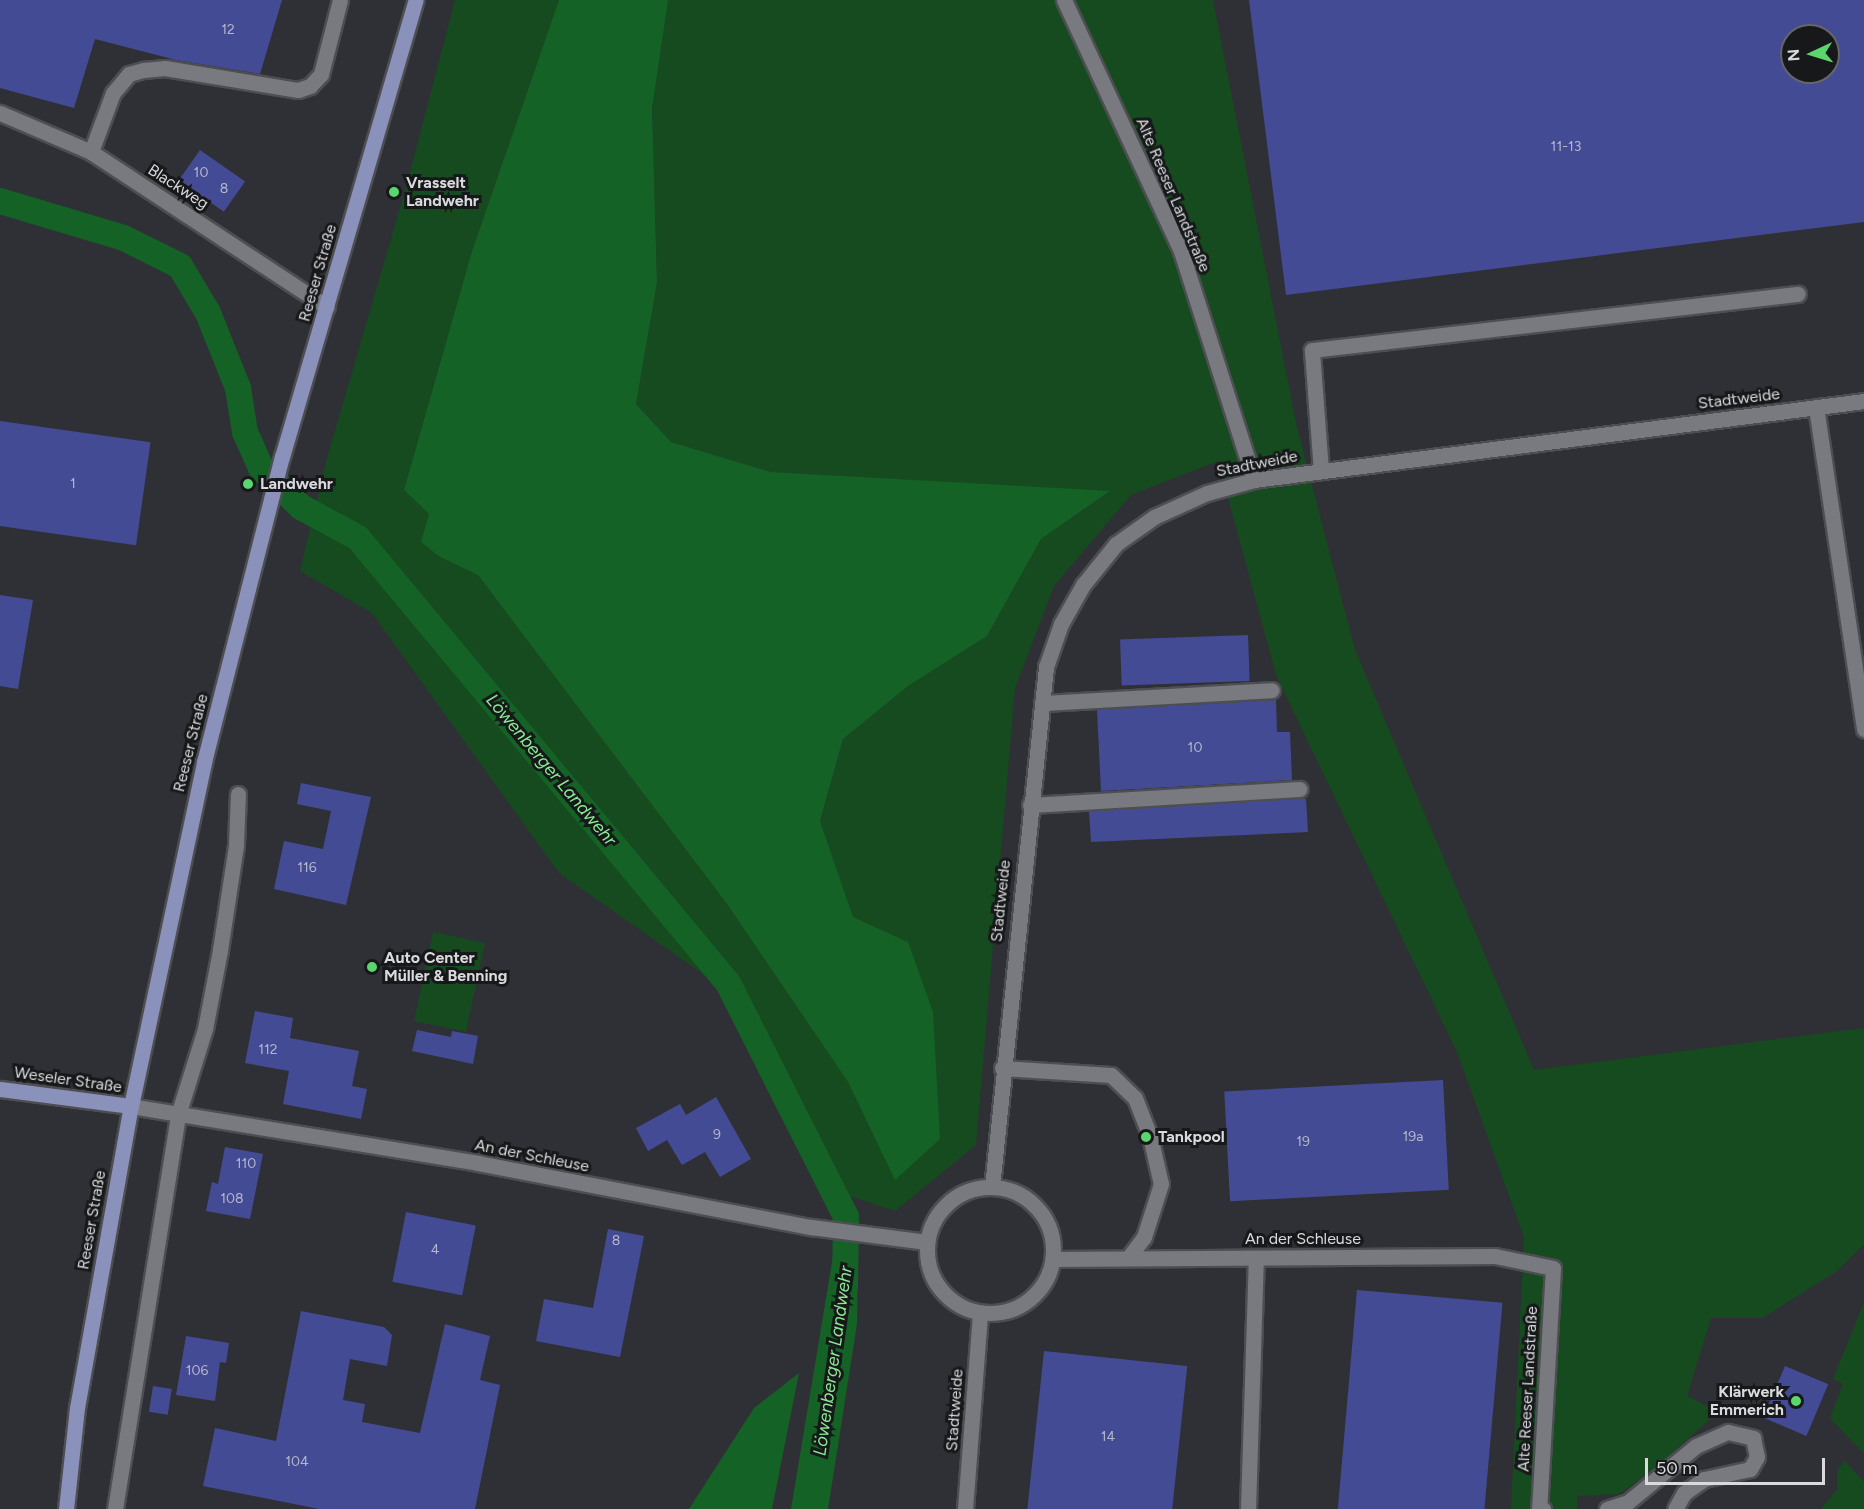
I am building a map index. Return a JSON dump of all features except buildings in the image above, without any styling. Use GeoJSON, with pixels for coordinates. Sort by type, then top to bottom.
{"type":"FeatureCollection","features":[{"type":"Feature","properties":{"kind":"main road","name":"Reeser Straße"},"geometry":{"type":"LineString","coordinates":[[66,1509],[77,1408],[131,1106],[202,773],[267,509],[416,0]]}},
{"type":"Feature","properties":{"kind":"main road","name":"Weseler Straße"},"geometry":{"type":"LineString","coordinates":[[0,1089],[131,1106]]}},
{"type":"Feature","properties":{"kind":"street"},"geometry":{"type":"LineString","coordinates":[[92,152],[113,93],[129,74],[165,68],[298,90],[310,86],[321,74],[340,0]]}},
{"type":"Feature","properties":{"kind":"street","name":"Alte Reeser Landstraße"},"geometry":{"type":"LineString","coordinates":[[1064,0],[1181,251],[1254,480]]}},
{"type":"Feature","properties":{"kind":"street","name":"Blackweg"},"geometry":{"type":"LineString","coordinates":[[0,113],[92,152],[327,307]]}},
{"type":"Feature","properties":{"kind":"street"},"geometry":{"type":"LineString","coordinates":[[1321,471],[1312,350],[1798,294]]}},
{"type":"Feature","properties":{"kind":"street","name":"Stadtweide"},"geometry":{"type":"LineString","coordinates":[[992,1187],[1002,1068],[1046,667],[1061,624],[1083,585],[1116,544],[1164,512],[1207,493],[1254,480],[1864,401]]}},
{"type":"Feature","properties":{"kind":"street"},"geometry":{"type":"LineString","coordinates":[[1816,407],[1864,729]]}},
{"type":"Feature","properties":{"kind":"street"},"geometry":{"type":"LineString","coordinates":[[1042,703],[1272,690]]}},
{"type":"Feature","properties":{"kind":"street"},"geometry":{"type":"LineString","coordinates":[[1030,805],[1300,789]]}},
{"type":"Feature","properties":{"kind":"street"},"geometry":{"type":"LineString","coordinates":[[115,1509],[178,1114],[204,1029],[220,950],[236,845],[238,794]]}},
{"type":"Feature","properties":{"kind":"street"},"geometry":{"type":"LineString","coordinates":[[1002,1068],[1112,1075],[1135,1098],[1150,1136],[1161,1184],[1144,1237],[1128,1258]]}},
{"type":"Feature","properties":{"kind":"street","name":"An der Schleuse"},"geometry":{"type":"LineString","coordinates":[[131,1106],[478,1163],[811,1227],[927,1242]]}},
{"type":"Feature","properties":{"kind":"street"},"geometry":{"type":"LineString","coordinates":[[992,1187],[1017,1194],[1038,1209],[1048,1224],[1053,1259],[1047,1278],[1035,1295],[1019,1307],[1000,1313],[980,1313],[961,1307],[940,1288],[927,1261],[927,1242],[942,1208],[965,1193],[992,1187]]}},
{"type":"Feature","properties":{"kind":"street","name":"An der Schleuse"},"geometry":{"type":"LineString","coordinates":[[1053,1259],[1496,1257],[1553,1268]]}},
{"type":"Feature","properties":{"kind":"street"},"geometry":{"type":"LineString","coordinates":[[1248,1509],[1256,1258]]}},
{"type":"Feature","properties":{"kind":"street","name":"Alte Reeser Landstraße"},"geometry":{"type":"LineString","coordinates":[[1543,1509],[1539,1509],[1553,1268]]}},
{"type":"Feature","properties":{"kind":"street","name":"Stadtweide"},"geometry":{"type":"LineString","coordinates":[[965,1509],[980,1313]]}},
{"type":"Feature","properties":{"kind":"street"},"geometry":{"type":"LineString","coordinates":[[1607,1509],[1628,1502],[1696,1446],[1728,1432],[1753,1437],[1757,1457],[1750,1468],[1704,1479],[1684,1493],[1676,1509]]}},
{"type":"Feature","properties":{"kind":"shaded area"},"geometry":{"type":"Polygon","coordinates":[[[455,0],[559,0],[472,251],[404,490],[429,514],[440,557],[478,575],[727,904],[848,1082],[895,1179],[908,942],[853,917],[820,821],[843,739],[908,686],[987,636],[1041,539],[1109,492],[771,472],[671,442],[636,404],[657,283],[652,108],[662,19],[668,0],[1213,0],[1297,428],[1355,650],[1534,1070],[1864,1028],[1864,1244],[1837,1271],[1762,1318],[1711,1318],[1687,1396],[1718,1412],[1654,1469],[1619,1494],[1577,1496],[1577,1509],[1511,1509],[1524,1237],[1457,1052],[1276,675],[1218,461],[1131,495],[1054,586],[1015,688],[976,1145],[895,1211],[850,1196],[756,1011],[559,873],[372,613],[300,571],[327,458],[405,191],[455,0]]]}},
{"type":"Feature","properties":{"kind":"shaded area"},"geometry":{"type":"Polygon","coordinates":[[[433,932],[485,943],[466,1032],[414,1021],[433,932]]]}},
{"type":"Feature","properties":{"kind":"shaded area"},"geometry":{"type":"Polygon","coordinates":[[[1864,1302],[1864,1454],[1830,1418],[1843,1384],[1833,1379],[1864,1302]]]}},
{"type":"Feature","properties":{"kind":"shaded area"},"geometry":{"type":"Polygon","coordinates":[[[1845,1461],[1864,1482],[1864,1509],[1821,1509],[1837,1490],[1837,1470],[1845,1461]]]}},
{"type":"Feature","properties":{"kind":"water"},"geometry":{"type":"Polygon","coordinates":[[[559,0],[668,0],[652,108],[657,283],[636,404],[671,442],[771,472],[1110,491],[1041,539],[987,636],[908,686],[843,739],[820,821],[853,917],[908,942],[933,1012],[940,1139],[895,1180],[848,1082],[727,904],[478,575],[440,557],[421,542],[429,514],[404,490],[472,251],[559,0]]]}},
{"type":"Feature","properties":{"kind":"water"},"geometry":{"type":"Polygon","coordinates":[[[834,1250],[858,1254],[857,1324],[828,1509],[791,1509],[834,1250]]]}},
{"type":"Feature","properties":{"kind":"water"},"geometry":{"type":"Polygon","coordinates":[[[799,1373],[772,1509],[689,1509],[754,1408],[799,1373]]]}},
{"type":"Feature","properties":{"kind":"waterway","name":"Löwenberger Landwehr"},"geometry":{"type":"LineString","coordinates":[[0,201],[124,238],[180,266],[208,313],[238,388],[245,432],[261,468],[301,507],[358,538],[728,983],[846,1217],[845,1286]]}},
{"type":"Feature","properties":{"kind":"place","name":"Vrasselt Landwehr"},"geometry":{"type":"Point","coordinates":[394,192]}},
{"type":"Feature","properties":{"kind":"place","name":"Landwehr"},"geometry":{"type":"Point","coordinates":[248,484]}},
{"type":"Feature","properties":{"kind":"place","name":"Auto Center Müller & Benning"},"geometry":{"type":"Point","coordinates":[372,967]}},
{"type":"Feature","properties":{"kind":"place","name":"Tankpool"},"geometry":{"type":"Point","coordinates":[1146,1137]}},
{"type":"Feature","properties":{"kind":"place","name":"Klärwerk Emmerich"},"geometry":{"type":"Point","coordinates":[1796,1401]}}]}
